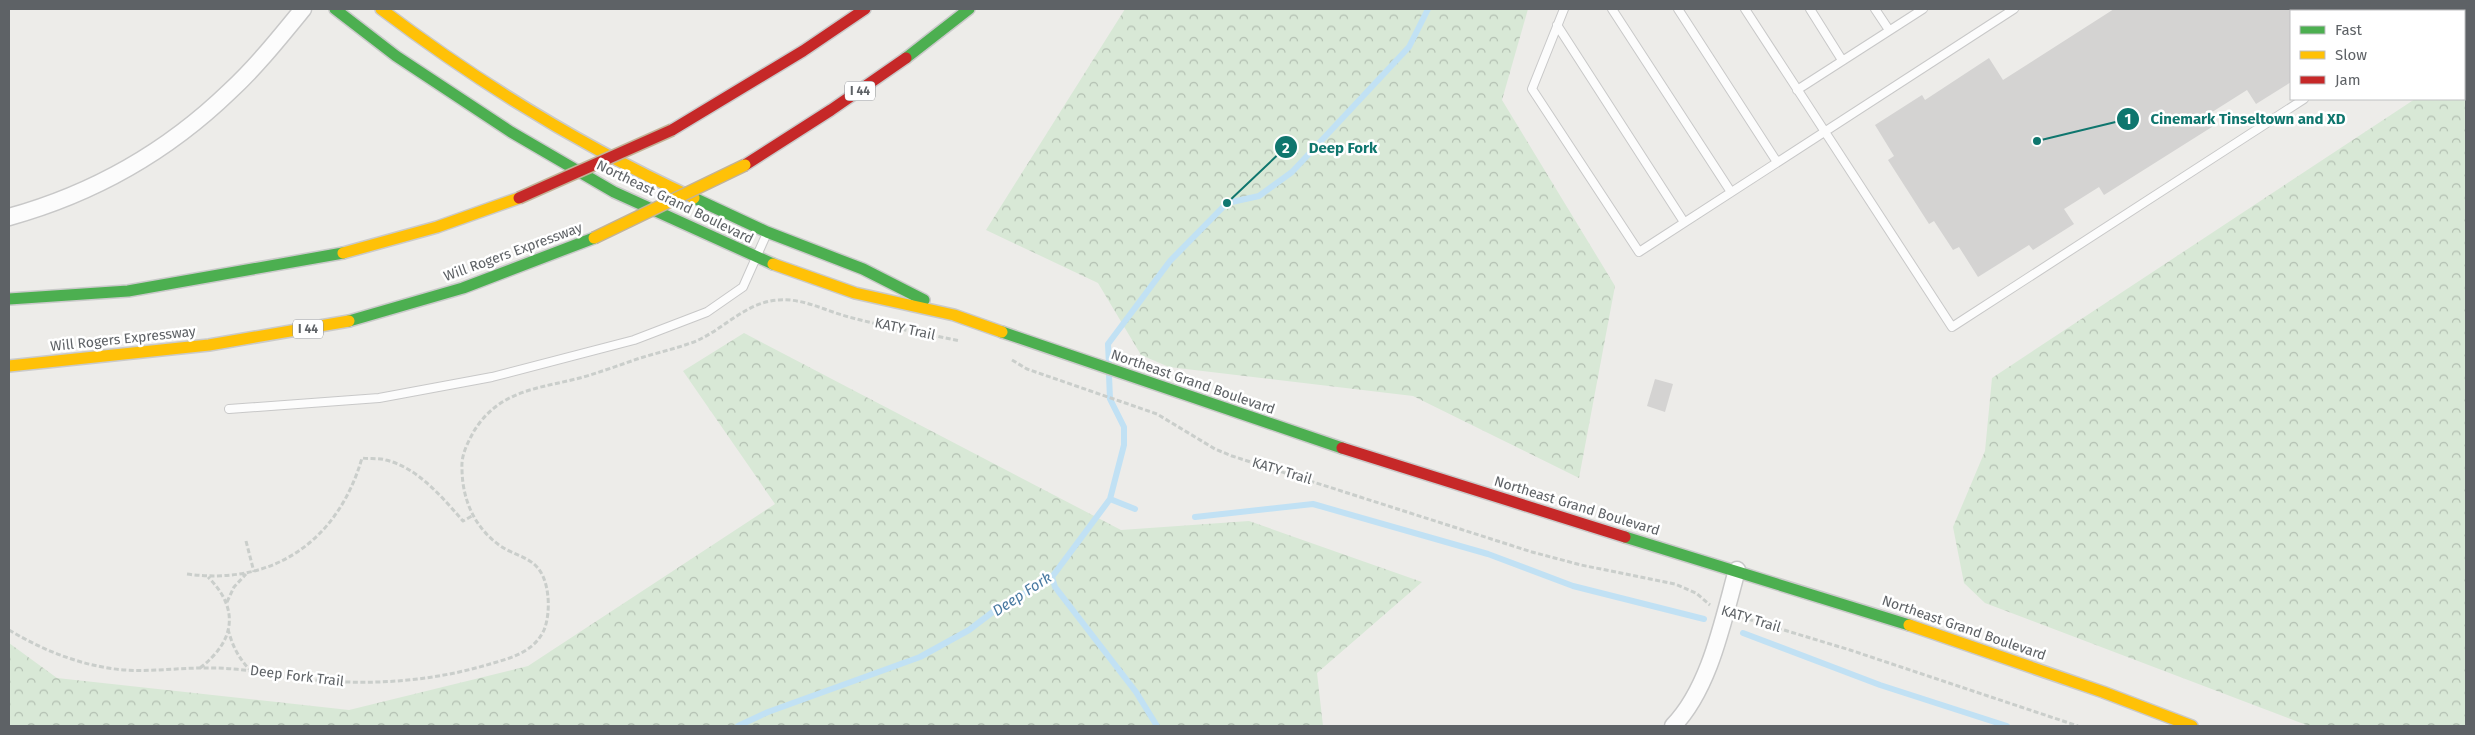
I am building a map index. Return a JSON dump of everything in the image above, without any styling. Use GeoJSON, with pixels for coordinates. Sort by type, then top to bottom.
{"type":"FeatureCollection","features":[{"type":"Feature","properties":{"kind":"main road","name":"Northeast Grand Boulevard"},"geometry":{"type":"LineString","coordinates":[[335,9],[396,56],[511,132],[614,192],[756,258],[855,293],[954,315],[1156,386],[1420,474],[1737,570],[1939,634],[2192,726]]}},
{"type":"Feature","properties":{"kind":"main road","name":"Northeast Grand Boulevard"},"geometry":{"type":"LineString","coordinates":[[381,9],[434,50],[574,137],[646,176],[767,232],[863,269],[954,315]]}},
{"type":"Feature","properties":{"kind":"main road"},"geometry":{"type":"LineString","coordinates":[[9,299],[128,291],[335,255],[437,227],[518,198],[672,130],[803,51],[864,9]]}},
{"type":"Feature","properties":{"kind":"main road","name":"Will Rogers Expressway"},"geometry":{"type":"LineString","coordinates":[[9,366],[130,355],[330,325],[436,297],[512,271],[594,238],[745,165],[824,117],[928,42],[969,9]]}},
{"type":"Feature","properties":{"kind":"street"},"geometry":{"type":"LineString","coordinates":[[9,217],[80,192],[120,173],[160,148],[197,121],[231,91],[303,9]]}},
{"type":"Feature","properties":{"kind":"street"},"geometry":{"type":"LineString","coordinates":[[1673,726],[1697,691],[1709,665],[1737,570]]}},
{"type":"Feature","properties":{"kind":"lane"},"geometry":{"type":"LineString","coordinates":[[1564,9],[1532,89],[1639,252],[2014,9]]}},
{"type":"Feature","properties":{"kind":"lane"},"geometry":{"type":"LineString","coordinates":[[1612,9],[1731,192]]}},
{"type":"Feature","properties":{"kind":"lane"},"geometry":{"type":"LineString","coordinates":[[1678,9],[1777,162]]}},
{"type":"Feature","properties":{"kind":"lane"},"geometry":{"type":"LineString","coordinates":[[1745,9],[1823,132],[1952,327],[2302,100]]}},
{"type":"Feature","properties":{"kind":"lane"},"geometry":{"type":"LineString","coordinates":[[1810,9],[1842,60]]}},
{"type":"Feature","properties":{"kind":"lane"},"geometry":{"type":"LineString","coordinates":[[1875,9],[1889,30]]}},
{"type":"Feature","properties":{"kind":"lane"},"geometry":{"type":"LineString","coordinates":[[1796,90],[1922,9]]}},
{"type":"Feature","properties":{"kind":"lane"},"geometry":{"type":"LineString","coordinates":[[1557,25],[1684,222]]}},
{"type":"Feature","properties":{"kind":"lane"},"geometry":{"type":"LineString","coordinates":[[229,409],[379,398],[492,377],[634,340],[707,312],[743,287],[767,232]]}},
{"type":"Feature","properties":{"kind":"path","name":"KATY Trail"},"geometry":{"type":"LineString","coordinates":[[497,404],[519,392],[586,377],[690,344],[709,336],[758,304],[777,300],[792,300],[848,317],[967,343]]}},
{"type":"Feature","properties":{"kind":"path","name":"KATY Trail"},"geometry":{"type":"LineString","coordinates":[[1011,359],[1027,369],[1157,414],[1215,449],[1232,456],[1532,552],[1581,565],[1689,588],[1712,607],[1726,612],[1850,650],[2078,726]]}},
{"type":"Feature","properties":{"kind":"path","name":"Deep Fork Trail"},"geometry":{"type":"LineString","coordinates":[[9,630],[34,645],[73,659],[107,668],[141,671],[199,668],[250,670],[304,679],[358,683],[412,680],[469,670],[517,656],[534,645],[544,630],[548,613],[548,596],[538,568],[488,537],[472,516],[463,490],[461,464],[472,435],[481,420],[497,404]]}},
{"type":"Feature","properties":{"kind":"path"},"geometry":{"type":"LineString","coordinates":[[187,574],[208,577],[246,574],[271,566],[294,555],[332,522],[347,498],[362,458],[386,460],[400,466],[437,491],[463,521],[472,516]]}},
{"type":"Feature","properties":{"kind":"path"},"geometry":{"type":"LineString","coordinates":[[246,541],[254,572]]}},
{"type":"Feature","properties":{"kind":"path"},"geometry":{"type":"LineString","coordinates":[[246,574],[234,587],[227,602],[228,628],[232,644],[240,659],[250,670]]}},
{"type":"Feature","properties":{"kind":"path"},"geometry":{"type":"LineString","coordinates":[[208,577],[220,590],[227,602]]}},
{"type":"Feature","properties":{"kind":"path"},"geometry":{"type":"LineString","coordinates":[[199,668],[214,657],[225,642],[228,628]]}},
{"type":"Feature","properties":{"kind":"green space"},"geometry":{"type":"Polygon","coordinates":[[[1125,9],[1528,9],[1502,100],[1615,286],[1579,478],[1413,396],[1169,367],[1141,355],[1098,283],[986,230],[1125,9]]]}},
{"type":"Feature","properties":{"kind":"green space"},"geometry":{"type":"Polygon","coordinates":[[[2465,66],[2466,726],[2309,726],[1985,603],[1964,583],[1953,527],[1985,451],[1992,378],[2413,100],[2465,100],[2465,66]]]}},
{"type":"Feature","properties":{"kind":"green space"},"geometry":{"type":"Polygon","coordinates":[[[744,333],[1121,530],[1249,521],[1422,582],[1317,673],[1323,726],[9,726],[9,643],[57,678],[349,710],[528,666],[775,504],[683,371],[744,333]]]}},
{"type":"Feature","properties":{"kind":"building"},"geometry":{"type":"Polygon","coordinates":[[[2114,9],[2291,9],[2290,83],[2256,104],[2247,90],[2209,114],[2215,125],[2104,195],[2099,187],[2064,209],[2074,224],[2033,250],[2029,245],[1978,277],[1959,247],[1953,250],[1934,221],[1929,224],[1888,160],[1894,156],[1875,125],[1922,95],[1925,100],[1989,58],[2003,80],[2114,9]]]}},
{"type":"Feature","properties":{"kind":"building"},"geometry":{"type":"Polygon","coordinates":[[[1655,379],[1673,384],[1665,412],[1647,406],[1655,379]]]}},
{"type":"Feature","properties":{"kind":"waterway","name":"Deep Fork"},"geometry":{"type":"LineString","coordinates":[[1109,365],[1108,344],[1170,261],[1227,203],[1259,196],[1292,172],[1409,47],[1428,9]]}},
{"type":"Feature","properties":{"kind":"waterway","name":"Deep Fork"},"geometry":{"type":"LineString","coordinates":[[738,726],[768,712],[920,657],[969,630],[994,611],[1052,577],[1110,499],[1124,445],[1124,427],[1110,399],[1109,375]]}},
{"type":"Feature","properties":{"kind":"waterway"},"geometry":{"type":"LineString","coordinates":[[1110,499],[1135,509]]}},
{"type":"Feature","properties":{"kind":"waterway"},"geometry":{"type":"LineString","coordinates":[[1195,517],[1313,504],[1488,554],[1573,586],[1704,619]]}},
{"type":"Feature","properties":{"kind":"waterway"},"geometry":{"type":"LineString","coordinates":[[1052,577],[1055,587],[1136,692],[1157,726]]}},
{"type":"Feature","properties":{"kind":"waterway"},"geometry":{"type":"LineString","coordinates":[[1743,633],[1880,685],[2007,726]]}},
{"type":"Feature","properties":{"kind":"traffic: fast"},"geometry":{"type":"LineString","coordinates":[[335,9],[396,56],[511,132],[614,192],[773,264]]}},
{"type":"Feature","properties":{"kind":"traffic: fast"},"geometry":{"type":"LineString","coordinates":[[906,58],[969,9]]}},
{"type":"Feature","properties":{"kind":"traffic: fast"},"geometry":{"type":"LineString","coordinates":[[694,198],[767,232],[863,269],[924,300]]}},
{"type":"Feature","properties":{"kind":"traffic: fast"},"geometry":{"type":"LineString","coordinates":[[349,321],[463,288],[594,238]]}},
{"type":"Feature","properties":{"kind":"traffic: fast"},"geometry":{"type":"LineString","coordinates":[[9,299],[128,291],[343,253]]}},
{"type":"Feature","properties":{"kind":"traffic: fast"},"geometry":{"type":"LineString","coordinates":[[1002,332],[1342,448]]}},
{"type":"Feature","properties":{"kind":"traffic: fast"},"geometry":{"type":"LineString","coordinates":[[1625,537],[1909,625]]}},
{"type":"Feature","properties":{"kind":"traffic: slow"},"geometry":{"type":"LineString","coordinates":[[381,9],[456,63],[533,112],[612,157],[694,198]]}},
{"type":"Feature","properties":{"kind":"traffic: slow"},"geometry":{"type":"LineString","coordinates":[[594,238],[745,165]]}},
{"type":"Feature","properties":{"kind":"traffic: slow"},"geometry":{"type":"LineString","coordinates":[[343,253],[437,227],[519,198]]}},
{"type":"Feature","properties":{"kind":"traffic: slow"},"geometry":{"type":"LineString","coordinates":[[773,264],[855,293],[954,315],[1002,332]]}},
{"type":"Feature","properties":{"kind":"traffic: slow"},"geometry":{"type":"LineString","coordinates":[[9,366],[209,345],[349,321]]}},
{"type":"Feature","properties":{"kind":"traffic: slow"},"geometry":{"type":"LineString","coordinates":[[1909,625],[2103,692],[2192,726]]}},
{"type":"Feature","properties":{"kind":"traffic: jam"},"geometry":{"type":"LineString","coordinates":[[672,130],[803,51],[865,9]]}},
{"type":"Feature","properties":{"kind":"traffic: jam"},"geometry":{"type":"LineString","coordinates":[[745,165],[831,110],[906,58]]}},
{"type":"Feature","properties":{"kind":"traffic: jam"},"geometry":{"type":"LineString","coordinates":[[519,198],[672,130]]}},
{"type":"Feature","properties":{"kind":"traffic: jam"},"geometry":{"type":"LineString","coordinates":[[1342,448],[1625,537]]}},
{"type":"Feature","properties":{"kind":"place","name":"Cinemark Tinseltown and XD"},"geometry":{"type":"Point","coordinates":[2037,141]}},
{"type":"Feature","properties":{"kind":"place","name":"Deep Fork"},"geometry":{"type":"Point","coordinates":[1227,203]}}]}
